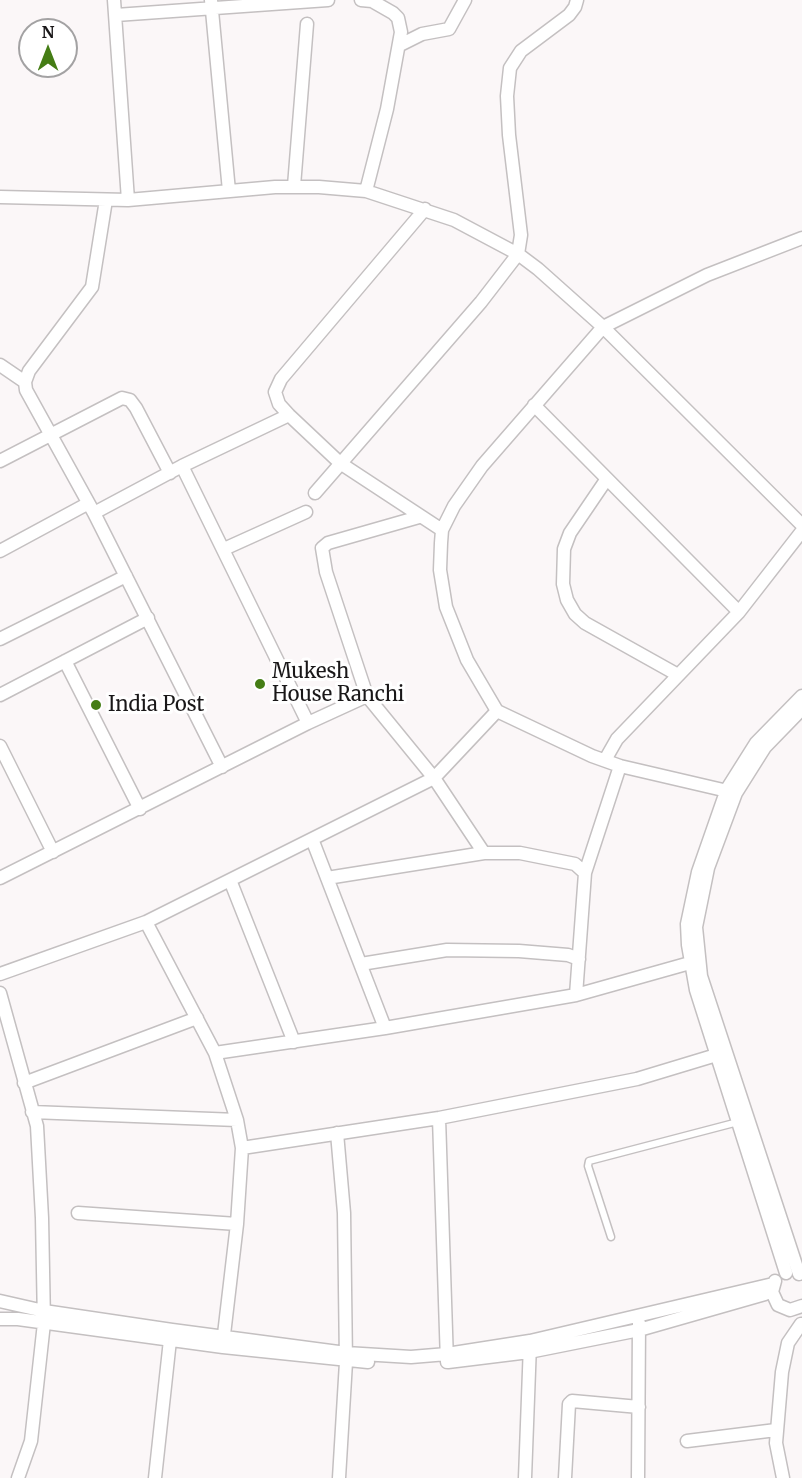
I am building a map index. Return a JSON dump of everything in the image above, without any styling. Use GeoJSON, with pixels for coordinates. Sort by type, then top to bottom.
{"type":"FeatureCollection","features":[{"type":"Feature","properties":{"kind":"street"},"geometry":{"type":"LineString","coordinates":[[114,0],[128,200]]}},
{"type":"Feature","properties":{"kind":"street"},"geometry":{"type":"LineString","coordinates":[[116,15],[211,4],[328,0]]}},
{"type":"Feature","properties":{"kind":"street"},"geometry":{"type":"LineString","coordinates":[[366,191],[400,45],[401,32],[398,18],[386,7],[368,0]]}},
{"type":"Feature","properties":{"kind":"street"},"geometry":{"type":"LineString","coordinates":[[400,45],[422,34],[449,29],[465,0]]}},
{"type":"Feature","properties":{"kind":"street"},"geometry":{"type":"LineString","coordinates":[[315,493],[481,302],[518,254],[521,224],[509,135],[507,96],[510,68],[521,51],[568,15],[575,7],[577,0]]}},
{"type":"Feature","properties":{"kind":"street"},"geometry":{"type":"LineString","coordinates":[[211,4],[229,191]]}},
{"type":"Feature","properties":{"kind":"street"},"geometry":{"type":"LineString","coordinates":[[294,186],[307,24]]}},
{"type":"Feature","properties":{"kind":"street"},"geometry":{"type":"LineString","coordinates":[[0,197],[128,200],[294,186],[366,191],[425,209],[475,229],[518,254],[603,327],[802,525]]}},
{"type":"Feature","properties":{"kind":"street"},"geometry":{"type":"LineString","coordinates":[[106,200],[92,287],[29,371],[25,382],[26,390],[126,576],[222,767]]}},
{"type":"Feature","properties":{"kind":"street"},"geometry":{"type":"LineString","coordinates":[[425,209],[281,379],[276,397],[289,415],[340,463],[418,517],[442,530]]}},
{"type":"Feature","properties":{"kind":"street"},"geometry":{"type":"LineString","coordinates":[[732,791],[620,766],[497,711],[467,660],[446,607],[440,570],[442,530],[454,506],[483,466],[603,327],[707,275],[802,238]]}},
{"type":"Feature","properties":{"kind":"street"},"geometry":{"type":"LineString","coordinates":[[0,365],[25,382]]}},
{"type":"Feature","properties":{"kind":"street"},"geometry":{"type":"LineString","coordinates":[[0,460],[111,401],[122,398],[130,400],[170,473]]}},
{"type":"Feature","properties":{"kind":"street"},"geometry":{"type":"LineString","coordinates":[[534,405],[739,612]]}},
{"type":"Feature","properties":{"kind":"street"},"geometry":{"type":"LineString","coordinates":[[0,551],[170,473],[289,415]]}},
{"type":"Feature","properties":{"kind":"street"},"geometry":{"type":"LineString","coordinates":[[182,466],[308,723]]}},
{"type":"Feature","properties":{"kind":"street"},"geometry":{"type":"LineString","coordinates":[[606,480],[570,533],[564,549],[562,584],[567,600],[575,614],[585,623],[678,675]]}},
{"type":"Feature","properties":{"kind":"street"},"geometry":{"type":"LineString","coordinates":[[224,549],[306,512]]}},
{"type":"Feature","properties":{"kind":"street"},"geometry":{"type":"LineString","coordinates":[[418,517],[328,543],[322,548],[326,572],[368,696],[434,778],[484,853]]}},
{"type":"Feature","properties":{"kind":"street"},"geometry":{"type":"LineString","coordinates":[[605,760],[617,739],[739,612],[802,531]]}},
{"type":"Feature","properties":{"kind":"street"},"geometry":{"type":"LineString","coordinates":[[0,639],[126,576]]}},
{"type":"Feature","properties":{"kind":"street"},"geometry":{"type":"LineString","coordinates":[[0,694],[147,618]]}},
{"type":"Feature","properties":{"kind":"street"},"geometry":{"type":"LineString","coordinates":[[65,661],[140,809]]}},
{"type":"Feature","properties":{"kind":"street"},"geometry":{"type":"LineString","coordinates":[[0,878],[308,723],[368,696]]}},
{"type":"Feature","properties":{"kind":"street"},"geometry":{"type":"LineString","coordinates":[[796,1274],[738,1122],[694,962],[687,924],[693,891],[732,791],[756,743],[802,696]]}},
{"type":"Feature","properties":{"kind":"street"},"geometry":{"type":"LineString","coordinates":[[732,791],[765,747],[802,709]]}},
{"type":"Feature","properties":{"kind":"street"},"geometry":{"type":"LineString","coordinates":[[0,974],[146,922],[434,778],[497,711]]}},
{"type":"Feature","properties":{"kind":"street"},"geometry":{"type":"LineString","coordinates":[[0,746],[53,852]]}},
{"type":"Feature","properties":{"kind":"street"},"geometry":{"type":"LineString","coordinates":[[576,995],[585,873],[620,766]]}},
{"type":"Feature","properties":{"kind":"street"},"geometry":{"type":"LineString","coordinates":[[312,839],[385,1028]]}},
{"type":"Feature","properties":{"kind":"street"},"geometry":{"type":"LineString","coordinates":[[327,878],[484,853],[520,853],[575,864],[585,873]]}},
{"type":"Feature","properties":{"kind":"street"},"geometry":{"type":"LineString","coordinates":[[230,880],[294,1042]]}},
{"type":"Feature","properties":{"kind":"street"},"geometry":{"type":"LineString","coordinates":[[146,922],[215,1053],[237,1120],[242,1148],[237,1224],[223,1341]]}},
{"type":"Feature","properties":{"kind":"street"},"geometry":{"type":"LineString","coordinates":[[361,964],[447,950],[519,951],[568,955],[579,959]]}},
{"type":"Feature","properties":{"kind":"street"},"geometry":{"type":"LineString","coordinates":[[215,1053],[385,1028],[576,995],[694,962]]}},
{"type":"Feature","properties":{"kind":"street"},"geometry":{"type":"LineString","coordinates":[[0,993],[37,1126],[42,1218],[44,1317],[31,1442],[18,1478]]}},
{"type":"Feature","properties":{"kind":"street"},"geometry":{"type":"LineString","coordinates":[[24,1083],[197,1018]]}},
{"type":"Feature","properties":{"kind":"street"},"geometry":{"type":"LineString","coordinates":[[242,1148],[439,1118],[637,1079],[721,1054]]}},
{"type":"Feature","properties":{"kind":"street"},"geometry":{"type":"LineString","coordinates":[[721,1054],[796,1274]]}},
{"type":"Feature","properties":{"kind":"street"},"geometry":{"type":"LineString","coordinates":[[32,1112],[237,1120]]}},
{"type":"Feature","properties":{"kind":"street"},"geometry":{"type":"LineString","coordinates":[[439,1118],[447,1358]]}},
{"type":"Feature","properties":{"kind":"street"},"geometry":{"type":"LineString","coordinates":[[337,1133],[344,1213],[346,1357],[339,1478]]}},
{"type":"Feature","properties":{"kind":"street"},"geometry":{"type":"LineString","coordinates":[[78,1213],[237,1224]]}},
{"type":"Feature","properties":{"kind":"street"},"geometry":{"type":"LineString","coordinates":[[0,1319],[44,1317],[346,1357],[447,1358],[529,1346],[639,1323],[772,1288],[796,1274]]}},
{"type":"Feature","properties":{"kind":"street"},"geometry":{"type":"LineString","coordinates":[[772,1288],[778,1305],[790,1310],[799,1307],[802,1324],[786,1350],[776,1430],[777,1455],[783,1478]]}},
{"type":"Feature","properties":{"kind":"street"},"geometry":{"type":"LineString","coordinates":[[0,1301],[44,1317],[170,1340],[223,1341]]}},
{"type":"Feature","properties":{"kind":"street"},"geometry":{"type":"LineString","coordinates":[[638,1478],[639,1323]]}},
{"type":"Feature","properties":{"kind":"street"},"geometry":{"type":"LineString","coordinates":[[155,1478],[170,1340]]}},
{"type":"Feature","properties":{"kind":"street"},"geometry":{"type":"LineString","coordinates":[[525,1478],[529,1346]]}},
{"type":"Feature","properties":{"kind":"street"},"geometry":{"type":"LineString","coordinates":[[566,1478],[569,1404],[572,1401],[639,1407]]}},
{"type":"Feature","properties":{"kind":"street"},"geometry":{"type":"LineString","coordinates":[[687,1442],[776,1430]]}},
{"type":"Feature","properties":{"kind":"lane"},"geometry":{"type":"LineString","coordinates":[[610,1237],[588,1166],[589,1161],[738,1122]]}},
{"type":"Feature","properties":{"kind":"place","name":"Mukesh House Ranchi"},"geometry":{"type":"Point","coordinates":[260,684]}},
{"type":"Feature","properties":{"kind":"place","name":"India Post"},"geometry":{"type":"Point","coordinates":[96,705]}}]}
